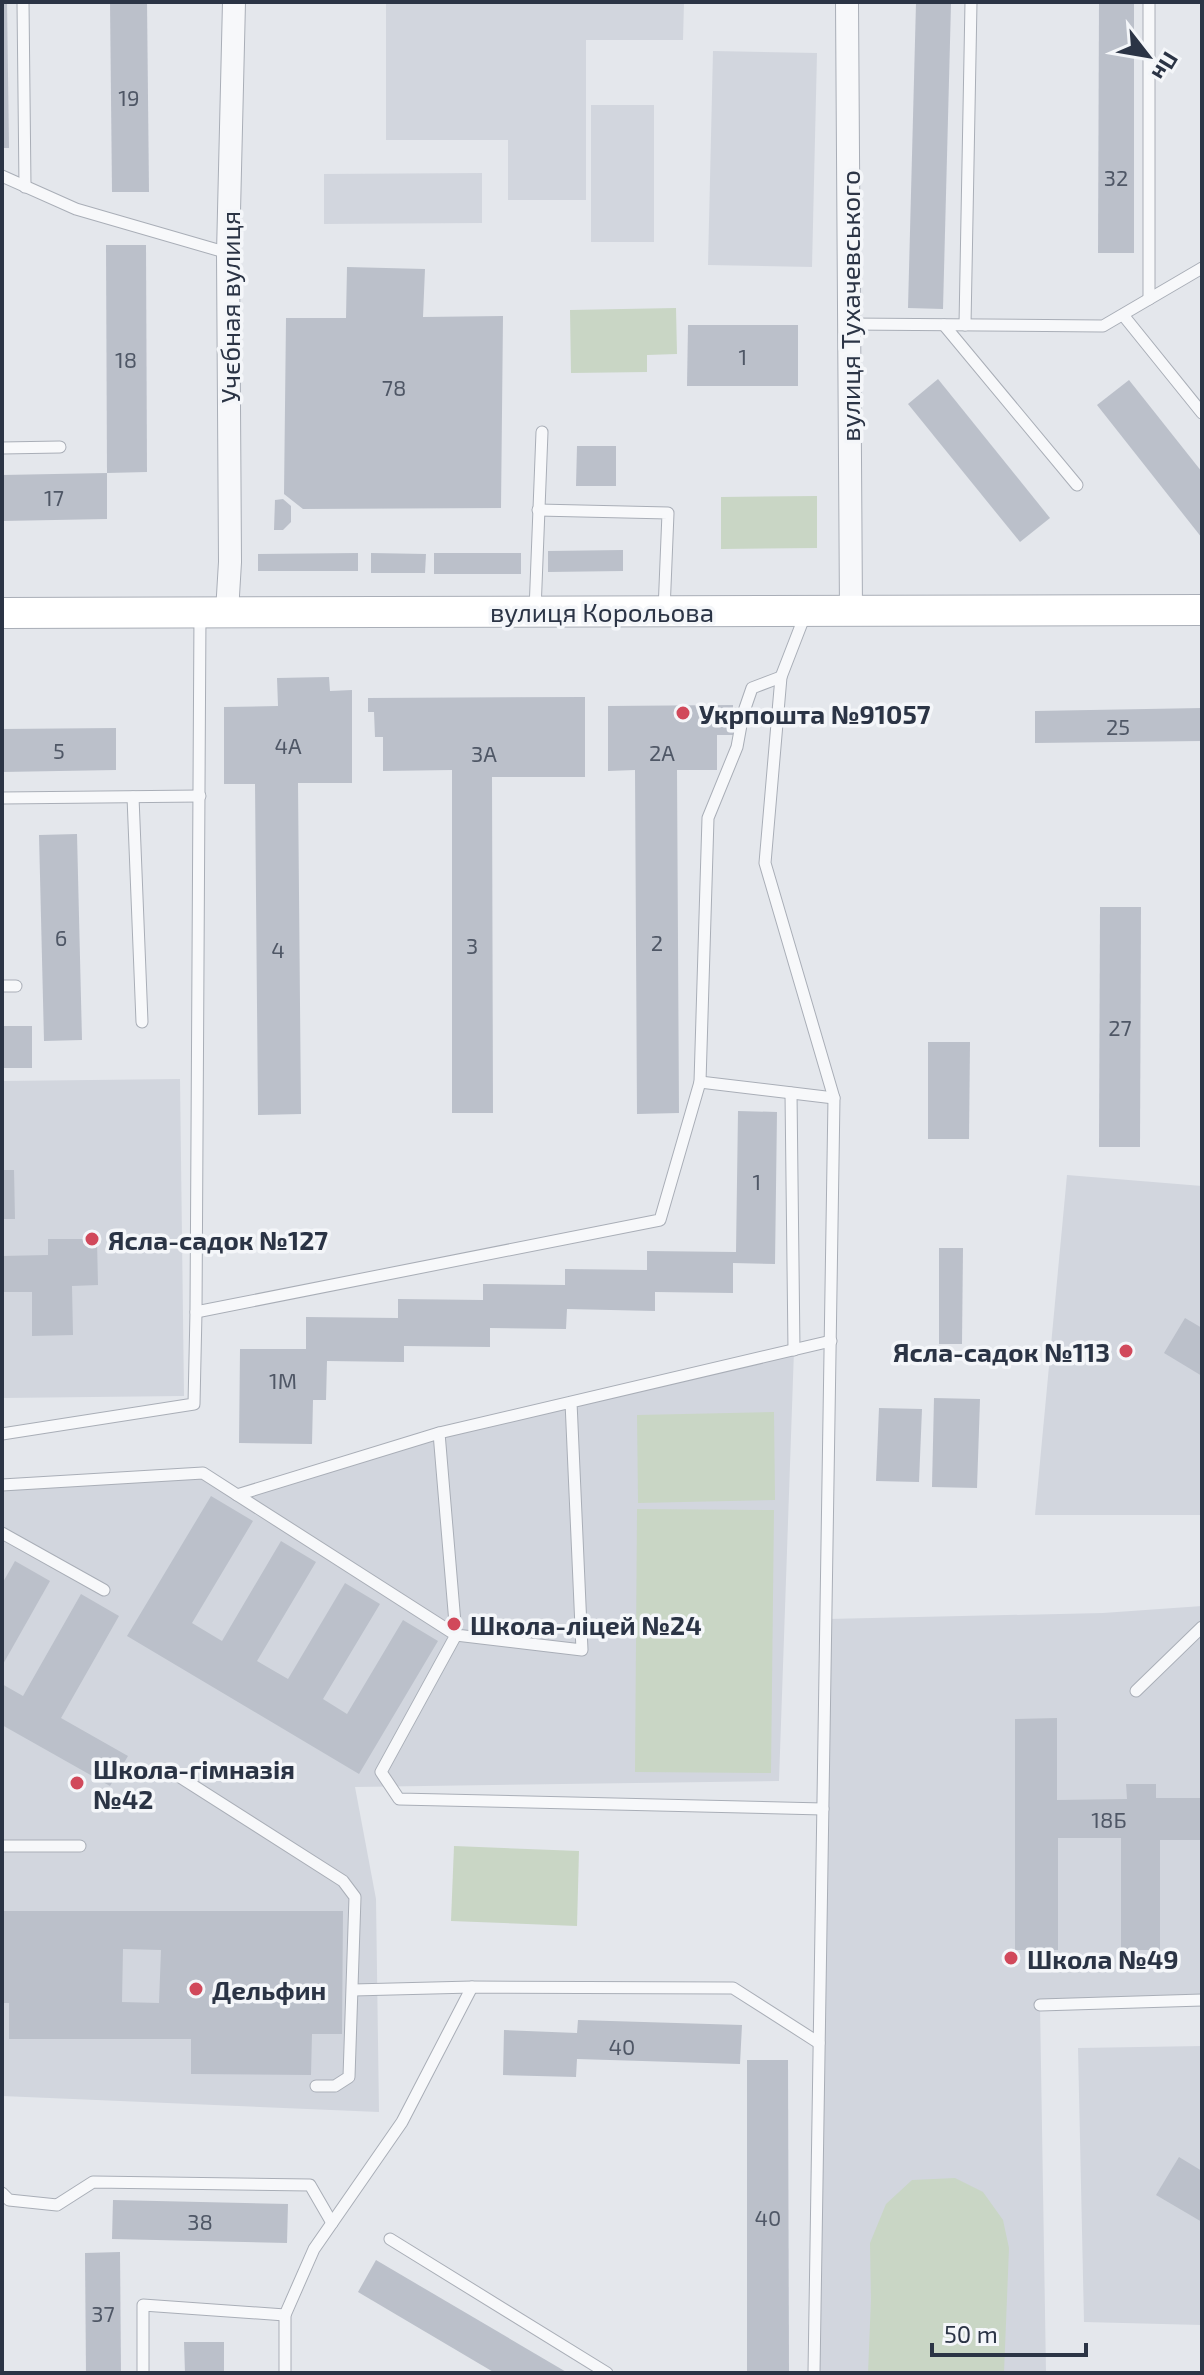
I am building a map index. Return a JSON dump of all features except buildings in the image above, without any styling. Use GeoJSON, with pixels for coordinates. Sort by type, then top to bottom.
{"type":"FeatureCollection","features":[{"type":"Feature","properties":{"kind":"street","name":"Учєбная вулиця"},"geometry":{"type":"LineString","coordinates":[[214,612],[230,562],[228,253],[234,2]]}},
{"type":"Feature","properties":{"kind":"street","name":"вулиця Тухачевського"},"geometry":{"type":"LineString","coordinates":[[847,2],[851,611]]}},
{"type":"Feature","properties":{"kind":"street","name":"вулиця Корольова"},"geometry":{"type":"LineString","coordinates":[[2,613],[1202,610]]}},
{"type":"Feature","properties":{"kind":"lane"},"geometry":{"type":"LineString","coordinates":[[23,2],[25,187]]}},
{"type":"Feature","properties":{"kind":"lane"},"geometry":{"type":"LineString","coordinates":[[965,325],[971,2]]}},
{"type":"Feature","properties":{"kind":"lane"},"geometry":{"type":"LineString","coordinates":[[1149,2],[1149,299]]}},
{"type":"Feature","properties":{"kind":"lane"},"geometry":{"type":"LineString","coordinates":[[2,176],[76,209],[228,253]]}},
{"type":"Feature","properties":{"kind":"lane"},"geometry":{"type":"LineString","coordinates":[[848,324],[1103,326],[1202,268]]}},
{"type":"Feature","properties":{"kind":"lane"},"geometry":{"type":"LineString","coordinates":[[1123,315],[1202,413]]}},
{"type":"Feature","properties":{"kind":"lane"},"geometry":{"type":"LineString","coordinates":[[944,325],[1077,485]]}},
{"type":"Feature","properties":{"kind":"lane"},"geometry":{"type":"LineString","coordinates":[[535,612],[542,432]]}},
{"type":"Feature","properties":{"kind":"lane"},"geometry":{"type":"LineString","coordinates":[[2,448],[60,447]]}},
{"type":"Feature","properties":{"kind":"lane"},"geometry":{"type":"LineString","coordinates":[[538,510],[668,513],[664,611]]}},
{"type":"Feature","properties":{"kind":"lane"},"geometry":{"type":"LineString","coordinates":[[807,611],[781,677],[765,863],[834,1098],[814,2373]]}},
{"type":"Feature","properties":{"kind":"lane"},"geometry":{"type":"LineString","coordinates":[[2,1434],[194,1404],[200,796],[214,612]]}},
{"type":"Feature","properties":{"kind":"lane"},"geometry":{"type":"LineString","coordinates":[[196,1312],[660,1220],[700,1082],[708,818],[737,747],[752,688],[781,677]]}},
{"type":"Feature","properties":{"kind":"lane"},"geometry":{"type":"LineString","coordinates":[[2,798],[200,796]]}},
{"type":"Feature","properties":{"kind":"lane"},"geometry":{"type":"LineString","coordinates":[[133,797],[142,1022]]}},
{"type":"Feature","properties":{"kind":"lane"},"geometry":{"type":"LineString","coordinates":[[2,986],[16,986]]}},
{"type":"Feature","properties":{"kind":"lane"},"geometry":{"type":"LineString","coordinates":[[700,1082],[834,1098]]}},
{"type":"Feature","properties":{"kind":"lane"},"geometry":{"type":"LineString","coordinates":[[791,1093],[794,1350]]}},
{"type":"Feature","properties":{"kind":"lane"},"geometry":{"type":"LineString","coordinates":[[237,1495],[439,1433],[831,1341]]}},
{"type":"Feature","properties":{"kind":"lane"},"geometry":{"type":"LineString","coordinates":[[2,1485],[203,1473],[456,1635],[582,1650],[571,1402]]}},
{"type":"Feature","properties":{"kind":"lane"},"geometry":{"type":"LineString","coordinates":[[439,1433],[456,1635],[381,1772],[399,1799],[823,1809]]}},
{"type":"Feature","properties":{"kind":"lane"},"geometry":{"type":"LineString","coordinates":[[2,1533],[104,1590]]}},
{"type":"Feature","properties":{"kind":"lane"},"geometry":{"type":"LineString","coordinates":[[1136,1691],[1202,1627]]}},
{"type":"Feature","properties":{"kind":"lane"},"geometry":{"type":"LineString","coordinates":[[172,1772],[343,1881],[355,1897],[349,2077],[335,2086],[316,2086]]}},
{"type":"Feature","properties":{"kind":"lane"},"geometry":{"type":"LineString","coordinates":[[2,1846],[80,1846]]}},
{"type":"Feature","properties":{"kind":"lane"},"geometry":{"type":"LineString","coordinates":[[285,2373],[285,2315],[314,2249],[402,2122],[472,1987]]}},
{"type":"Feature","properties":{"kind":"lane"},"geometry":{"type":"LineString","coordinates":[[353,1990],[733,1988],[819,2043]]}},
{"type":"Feature","properties":{"kind":"lane"},"geometry":{"type":"LineString","coordinates":[[1040,2005],[1202,2000]]}},
{"type":"Feature","properties":{"kind":"lane"},"geometry":{"type":"LineString","coordinates":[[2,2193],[9,2200],[57,2205],[93,2182],[310,2185],[332,2223]]}},
{"type":"Feature","properties":{"kind":"lane"},"geometry":{"type":"LineString","coordinates":[[390,2239],[607,2373]]}},
{"type":"Feature","properties":{"kind":"lane"},"geometry":{"type":"LineString","coordinates":[[143,2373],[143,2305],[285,2315]]}},
{"type":"Feature","properties":{"kind":"shaded area"},"geometry":{"type":"Polygon","coordinates":[[[386,2],[684,2],[683,40],[586,40],[586,200],[508,200],[508,140],[386,140],[386,2]]]}},
{"type":"Feature","properties":{"kind":"shaded area"},"geometry":{"type":"Polygon","coordinates":[[[713,51],[817,53],[812,267],[708,265],[713,51]]]}},
{"type":"Feature","properties":{"kind":"shaded area"},"geometry":{"type":"Polygon","coordinates":[[[591,105],[654,105],[654,242],[591,242],[591,105]]]}},
{"type":"Feature","properties":{"kind":"shaded area"},"geometry":{"type":"Polygon","coordinates":[[[482,173],[482,223],[324,224],[324,174],[482,173]]]}},
{"type":"Feature","properties":{"kind":"shaded area","name":"Ясла-садок №127"},"geometry":{"type":"Polygon","coordinates":[[[180,1079],[184,1396],[2,1398],[2,1081],[180,1079]]]}},
{"type":"Feature","properties":{"kind":"shaded area","name":"Ясла-садок №113"},"geometry":{"type":"Polygon","coordinates":[[[1067,1175],[1202,1186],[1202,1515],[1035,1515],[1067,1175]]]}},
{"type":"Feature","properties":{"kind":"shaded area","name":"Школа-ліцей №24"},"geometry":{"type":"Polygon","coordinates":[[[794,1350],[779,1781],[355,1787],[376,1899],[379,2112],[2,2096],[2,1485],[203,1473],[237,1495],[439,1433],[794,1350]]]}},
{"type":"Feature","properties":{"kind":"shaded area","name":"Школа №49"},"geometry":{"type":"Polygon","coordinates":[[[1202,1606],[1202,2000],[1040,2005],[1046,2373],[814,2373],[827,1619],[1103,1613],[1202,1606]]]}},
{"type":"Feature","properties":{"kind":"shaded area"},"geometry":{"type":"Polygon","coordinates":[[[1202,2046],[1202,2325],[1084,2322],[1078,2048],[1202,2046]]]}},
{"type":"Feature","properties":{"kind":"green space"},"geometry":{"type":"Polygon","coordinates":[[[676,308],[677,354],[647,355],[647,372],[571,373],[570,310],[676,308]]]}},
{"type":"Feature","properties":{"kind":"green space"},"geometry":{"type":"Polygon","coordinates":[[[817,496],[817,548],[721,549],[721,497],[817,496]]]}},
{"type":"Feature","properties":{"kind":"green space"},"geometry":{"type":"Polygon","coordinates":[[[774,1412],[775,1500],[638,1503],[637,1415],[774,1412]]]}},
{"type":"Feature","properties":{"kind":"green space"},"geometry":{"type":"Polygon","coordinates":[[[637,1509],[774,1510],[771,1773],[635,1772],[637,1509]]]}},
{"type":"Feature","properties":{"kind":"green space"},"geometry":{"type":"Polygon","coordinates":[[[454,1846],[579,1851],[577,1926],[451,1921],[454,1846]]]}},
{"type":"Feature","properties":{"kind":"green space"},"geometry":{"type":"Polygon","coordinates":[[[955,2178],[983,2192],[1003,2220],[1009,2248],[1004,2373],[868,2373],[870,2243],[886,2204],[912,2180],[955,2178]]]}},
{"type":"Feature","properties":{"kind":"place","name":"Укрпошта №91057"},"geometry":{"type":"Point","coordinates":[683,713]}},
{"type":"Feature","properties":{"kind":"place","name":"Ясла-садок №127"},"geometry":{"type":"Point","coordinates":[92,1239]}},
{"type":"Feature","properties":{"kind":"place","name":"Ясла-садок №113"},"geometry":{"type":"Point","coordinates":[1126,1351]}},
{"type":"Feature","properties":{"kind":"place","name":"Школа-ліцей №24"},"geometry":{"type":"Point","coordinates":[454,1624]}},
{"type":"Feature","properties":{"kind":"place","name":"Школа-гімназія №42"},"geometry":{"type":"Point","coordinates":[77,1783]}},
{"type":"Feature","properties":{"kind":"place","name":"Школа №49"},"geometry":{"type":"Point","coordinates":[1011,1958]}},
{"type":"Feature","properties":{"kind":"place","name":"Дельфин"},"geometry":{"type":"Point","coordinates":[196,1989]}}]}
